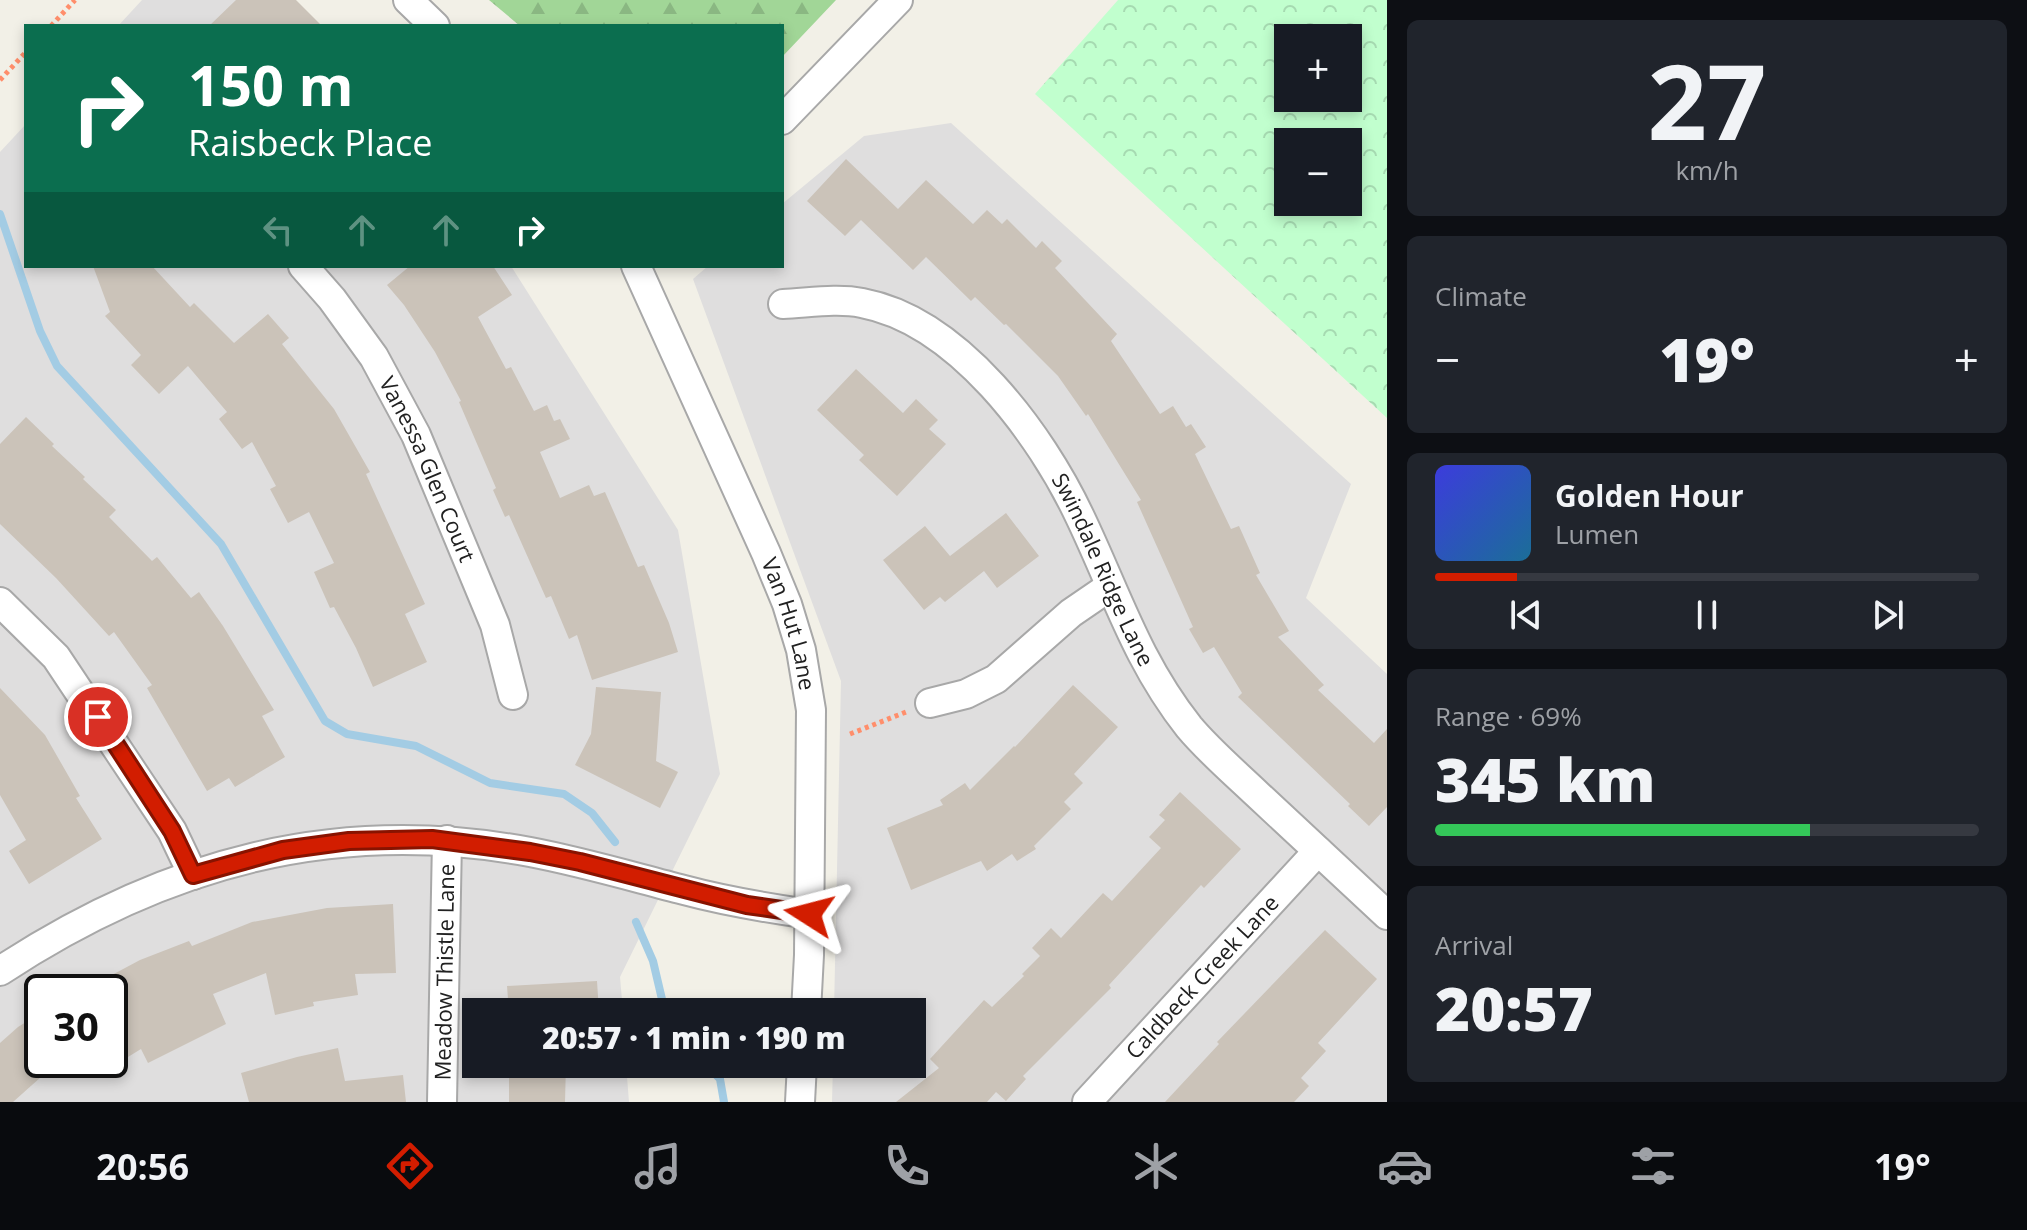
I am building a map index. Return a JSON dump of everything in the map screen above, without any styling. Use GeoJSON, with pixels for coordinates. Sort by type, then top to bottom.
{"type":"FeatureCollection","features":[{"type":"Feature","properties":{"kind":"street"},"geometry":{"type":"LineString","coordinates":[[784,118],[898,0]]}},
{"type":"Feature","properties":{"kind":"street","name":"Vanessa Glen Court"},"geometry":{"type":"LineString","coordinates":[[305,268],[332,299],[374,357],[416,435],[495,625],[513,695]]}},
{"type":"Feature","properties":{"kind":"street","name":"Van Hut Lane"},"geometry":{"type":"LineString","coordinates":[[637,268],[766,553],[787,604],[801,650],[811,710],[806,998]]}},
{"type":"Feature","properties":{"kind":"street","name":"Swindale Ridge Lane"},"geometry":{"type":"LineString","coordinates":[[783,304],[861,302],[892,311],[923,327],[956,351],[1002,396],[1046,459],[1080,516],[1137,647],[1190,728],[1387,915]]}},
{"type":"Feature","properties":{"kind":"street"},"geometry":{"type":"LineString","coordinates":[[930,703],[966,694],[996,679],[1071,613],[1109,587]]}},
{"type":"Feature","properties":{"kind":"street"},"geometry":{"type":"LineString","coordinates":[[0,602],[56,657],[172,831],[193,875]]}},
{"type":"Feature","properties":{"kind":"street"},"geometry":{"type":"LineString","coordinates":[[0,971],[84,921],[193,875],[232,862],[296,848],[349,841],[447,840],[568,860],[735,902],[809,914]]}},
{"type":"Feature","properties":{"kind":"street","name":"Meadow Thistle Lane"},"geometry":{"type":"LineString","coordinates":[[442,1102],[447,840]]}},
{"type":"Feature","properties":{"kind":"street","name":"Caldbeck Creek Lane"},"geometry":{"type":"LineString","coordinates":[[1087,1102],[1318,851]]}},
{"type":"Feature","properties":{"kind":"street"},"geometry":{"type":"LineString","coordinates":[[800,1102],[801,1078]]}},
{"type":"Feature","properties":{"kind":"path"},"geometry":{"type":"LineString","coordinates":[[53,24],[75,0]]}},
{"type":"Feature","properties":{"kind":"path"},"geometry":{"type":"LineString","coordinates":[[0,80],[24,54]]}},
{"type":"Feature","properties":{"kind":"path"},"geometry":{"type":"LineString","coordinates":[[850,734],[930,703]]}},
{"type":"Feature","properties":{"kind":"shaded area"},"geometry":{"type":"Polygon","coordinates":[[[142,0],[283,0],[308,24],[120,24],[142,0]]]}},
{"type":"Feature","properties":{"kind":"shaded area"},"geometry":{"type":"Polygon","coordinates":[[[951,123],[1351,484],[1306,598],[1387,674],[1387,1102],[832,1102],[833,1078],[926,1078],[926,998],[834,998],[841,681],[693,279],[706,268],[784,268],[784,202],[864,136],[951,123]]]}},
{"type":"Feature","properties":{"kind":"shaded area"},"geometry":{"type":"Polygon","coordinates":[[[24,126],[24,268],[512,268],[678,530],[720,774],[620,977],[622,998],[462,998],[462,1078],[627,1078],[629,1102],[0,1102],[0,152],[24,126]]]}},
{"type":"Feature","properties":{"kind":"green space"},"geometry":{"type":"Polygon","coordinates":[[[489,0],[836,0],[784,55],[784,24],[518,24],[489,0]]]}},
{"type":"Feature","properties":{"kind":"green space"},"geometry":{"type":"Polygon","coordinates":[[[1118,0],[1387,0],[1387,418],[1035,94],[1118,0]]]}},
{"type":"Feature","properties":{"kind":"building"},"geometry":{"type":"Polygon","coordinates":[[[236,0],[296,0],[320,24],[211,24],[236,0]]]}},
{"type":"Feature","properties":{"kind":"building"},"geometry":{"type":"Polygon","coordinates":[[[846,159],[898,209],[926,180],[973,224],[987,210],[1002,224],[1007,219],[1036,248],[1042,241],[1062,261],[1055,268],[1117,334],[1111,341],[1160,414],[1173,406],[1186,427],[1191,424],[1206,447],[1195,454],[1231,529],[1239,526],[1260,573],[1256,575],[1289,631],[1278,637],[1324,685],[1318,690],[1374,743],[1387,729],[1387,807],[1369,826],[1238,697],[1242,693],[1214,647],[1203,653],[1189,629],[1193,627],[1137,502],[1141,500],[1088,414],[1086,416],[1058,376],[1006,324],[975,297],[971,301],[926,257],[913,270],[861,220],[845,236],[807,201],[846,159]]]}},
{"type":"Feature","properties":{"kind":"building"},"geometry":{"type":"Polygon","coordinates":[[[94,268],[154,268],[190,307],[194,303],[234,343],[268,314],[289,338],[282,344],[334,409],[370,472],[366,474],[425,604],[405,614],[427,662],[373,687],[356,648],[334,607],[330,608],[314,572],[334,563],[309,512],[288,523],[270,489],[276,486],[252,442],[242,449],[219,419],[227,412],[188,366],[159,394],[131,365],[141,355],[105,316],[110,312],[94,268]]]}},
{"type":"Feature","properties":{"kind":"building"},"geometry":{"type":"Polygon","coordinates":[[[408,268],[494,268],[512,295],[478,317],[506,369],[511,367],[534,411],[547,405],[554,421],[560,419],[570,439],[540,452],[560,498],[589,485],[594,496],[605,492],[638,567],[644,565],[678,652],[592,680],[577,635],[569,639],[551,596],[546,598],[509,515],[505,517],[461,401],[435,352],[387,285],[408,268]]]}},
{"type":"Feature","properties":{"kind":"building"},"geometry":{"type":"Polygon","coordinates":[[[856,369],[903,413],[916,399],[938,420],[929,429],[946,444],[897,496],[859,460],[864,455],[817,410],[856,369]]]}},
{"type":"Feature","properties":{"kind":"building"},"geometry":{"type":"Polygon","coordinates":[[[26,417],[116,510],[109,517],[152,561],[157,557],[191,598],[199,592],[274,710],[262,716],[285,757],[235,787],[229,778],[207,791],[147,688],[152,685],[114,632],[109,636],[56,578],[0,524],[0,444],[26,417]]]}},
{"type":"Feature","properties":{"kind":"building"},"geometry":{"type":"Polygon","coordinates":[[[1006,513],[1039,556],[997,588],[984,571],[945,602],[940,597],[924,610],[883,560],[925,526],[950,556],[1006,513]]]}},
{"type":"Feature","properties":{"kind":"building"},"geometry":{"type":"Polygon","coordinates":[[[1073,685],[1118,727],[1074,774],[1083,783],[1064,802],[1071,809],[1034,846],[1036,849],[1017,861],[1012,854],[987,871],[981,861],[911,890],[887,828],[943,805],[940,800],[965,783],[970,790],[1073,685]]]}},
{"type":"Feature","properties":{"kind":"building"},"geometry":{"type":"Polygon","coordinates":[[[596,687],[661,692],[656,761],[678,772],[660,808],[575,765],[591,734],[596,687]]]}},
{"type":"Feature","properties":{"kind":"building"},"geometry":{"type":"Polygon","coordinates":[[[0,688],[45,735],[80,796],[76,798],[102,839],[29,884],[9,851],[26,840],[0,795],[0,688]]]}},
{"type":"Feature","properties":{"kind":"building"},"geometry":{"type":"Polygon","coordinates":[[[1180,792],[1241,849],[1204,888],[1201,885],[1109,985],[1111,988],[1023,1076],[1026,1079],[1006,1101],[996,1092],[987,1102],[896,1102],[939,1068],[930,1059],[984,1000],[992,1007],[1024,976],[1022,974],[1040,956],[1032,948],[1051,928],[1061,938],[1103,893],[1112,901],[1161,848],[1149,837],[1165,820],[1159,815],[1180,792]]]}},
{"type":"Feature","properties":{"kind":"building"},"geometry":{"type":"Polygon","coordinates":[[[393,904],[396,973],[355,974],[358,995],[313,1002],[314,1006],[275,1015],[266,973],[213,994],[226,1024],[148,1063],[141,1049],[128,1057],[128,974],[114,974],[189,941],[192,946],[252,922],[327,908],[393,904]]]}},
{"type":"Feature","properties":{"kind":"building"},"geometry":{"type":"Polygon","coordinates":[[[1325,930],[1377,979],[1318,1043],[1326,1051],[1301,1078],[1309,1086],[1294,1102],[1165,1102],[1219,1044],[1217,1042],[1325,930]]]}},
{"type":"Feature","properties":{"kind":"building"},"geometry":{"type":"Polygon","coordinates":[[[597,981],[598,998],[508,998],[507,986],[597,981]]]}},
{"type":"Feature","properties":{"kind":"building"},"geometry":{"type":"Polygon","coordinates":[[[24,1023],[24,1078],[40,1078],[13,1102],[0,1102],[0,1043],[24,1023]]]}},
{"type":"Feature","properties":{"kind":"building"},"geometry":{"type":"Polygon","coordinates":[[[338,1048],[345,1081],[403,1075],[406,1102],[249,1102],[241,1073],[338,1048]]]}},
{"type":"Feature","properties":{"kind":"building"},"geometry":{"type":"Polygon","coordinates":[[[509,1078],[566,1078],[565,1102],[509,1102],[509,1078]]]}},
{"type":"Feature","properties":{"kind":"waterway"},"geometry":{"type":"LineString","coordinates":[[0,214],[40,331],[57,366],[221,544],[325,721],[347,734],[416,746],[490,783],[564,794],[592,813],[615,842]]}},
{"type":"Feature","properties":{"kind":"waterway"},"geometry":{"type":"LineString","coordinates":[[636,922],[653,961],[662,998]]}},
{"type":"Feature","properties":{"kind":"waterway"},"geometry":{"type":"LineString","coordinates":[[719,1078],[724,1102]]}},
{"type":"Feature","properties":{"kind":"route"},"geometry":{"type":"LineString","coordinates":[[98,717],[172,831],[193,875],[283,850],[349,841],[432,839],[530,852],[747,905],[809,914]]}}]}
